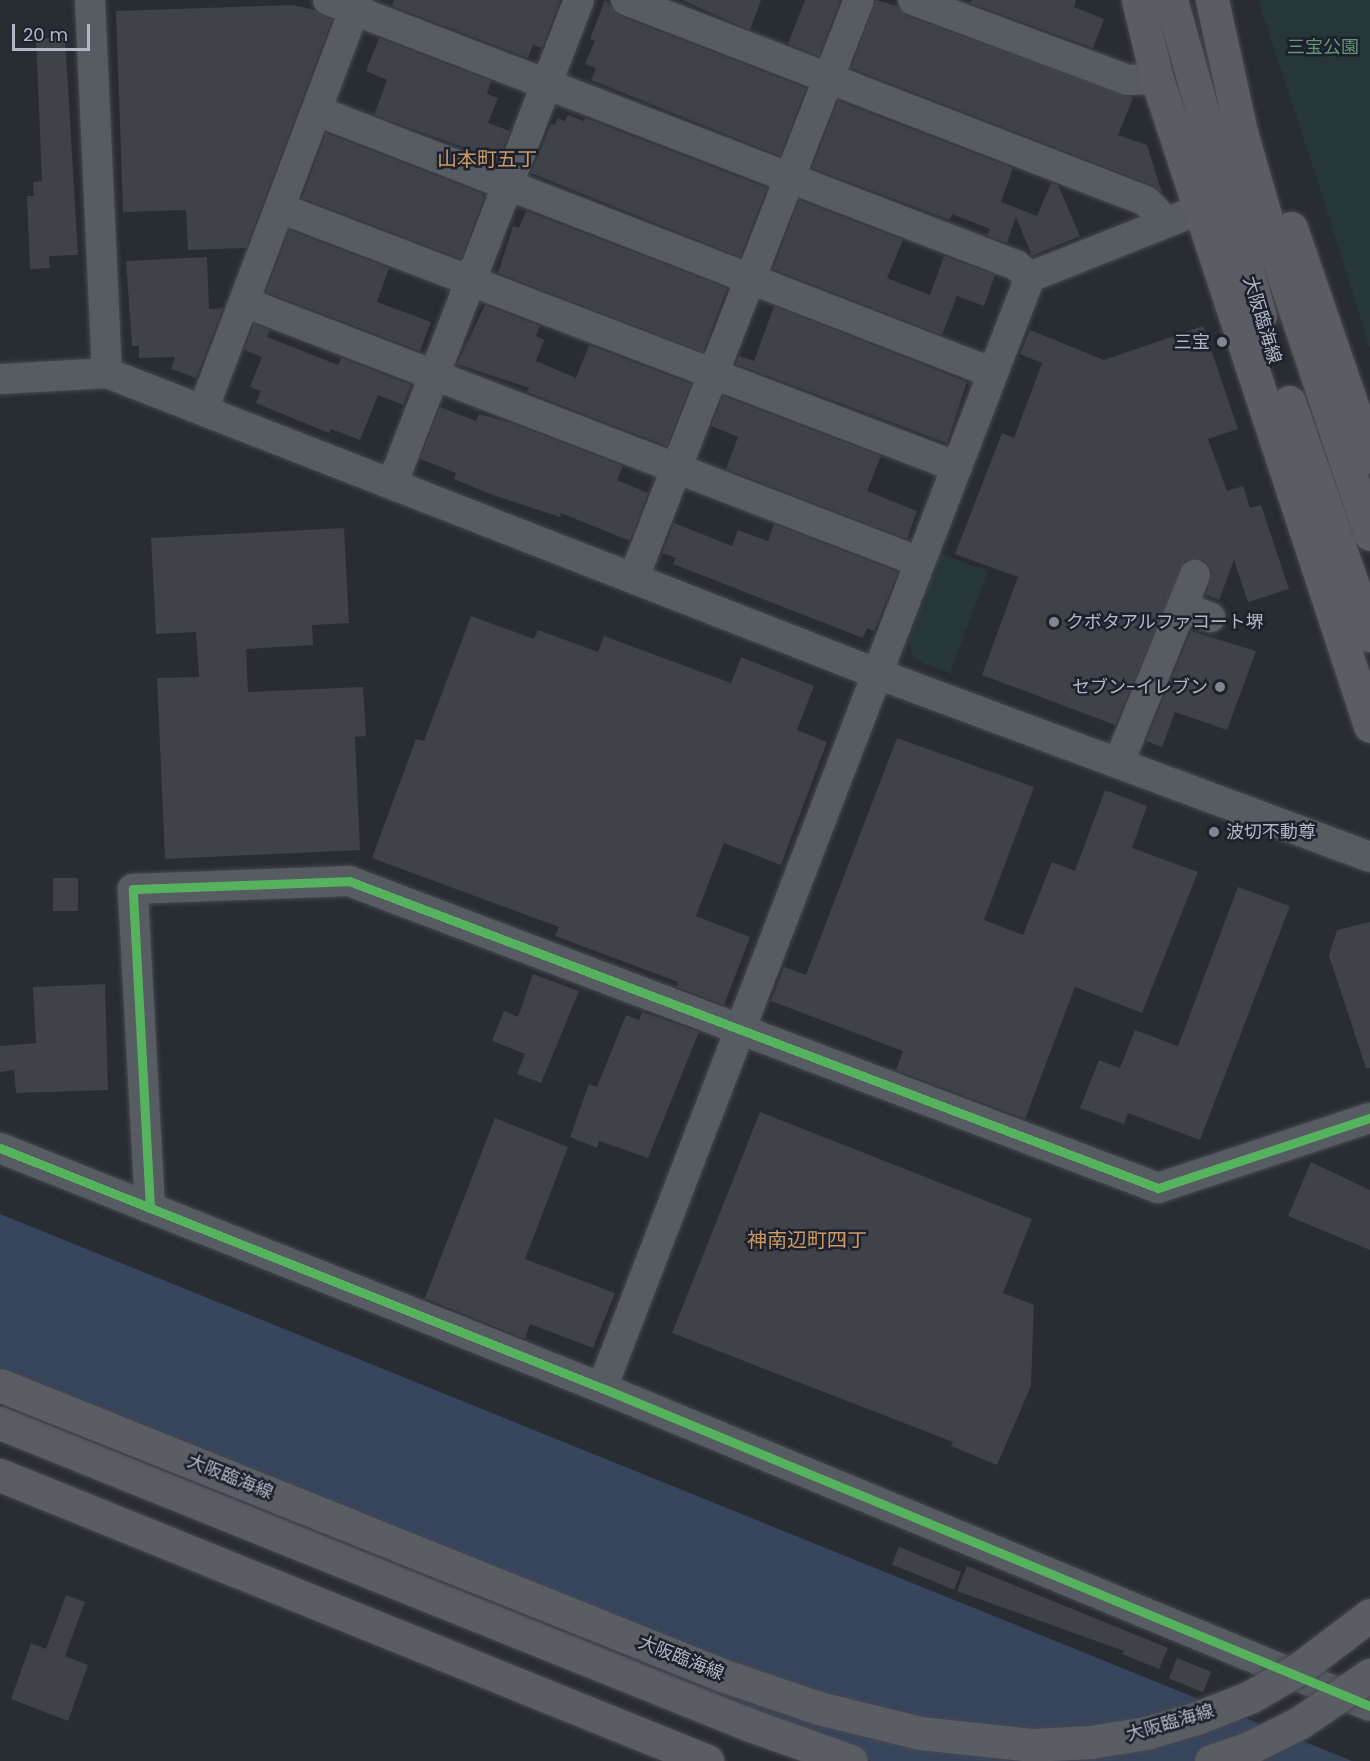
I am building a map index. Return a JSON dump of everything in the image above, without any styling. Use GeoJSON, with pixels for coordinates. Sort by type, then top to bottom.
{"type":"FeatureCollection","features":[{"type":"Feature","properties":{"kind":"main road"},"geometry":{"type":"LineString","coordinates":[[1138,0],[1157,79],[1370,726]]}},
{"type":"Feature","properties":{"kind":"main road","name":"大阪臨海線"},"geometry":{"type":"LineString","coordinates":[[1171,0],[1269,343],[1370,635]]}},
{"type":"Feature","properties":{"kind":"main road"},"geometry":{"type":"LineString","coordinates":[[1212,1],[1370,457]]}},
{"type":"Feature","properties":{"kind":"main road","name":"大阪臨海線"},"geometry":{"type":"LineString","coordinates":[[1212,1],[1241,132],[1273,242],[1370,534]]}},
{"type":"Feature","properties":{"kind":"main road","name":"大阪臨海線"},"geometry":{"type":"LineString","coordinates":[[0,1384],[722,1675],[819,1708],[920,1733],[1033,1745],[1091,1742],[1146,1733],[1250,1697],[1300,1668],[1370,1615]]}},
{"type":"Feature","properties":{"kind":"main road","name":"大阪臨海線"},"geometry":{"type":"LineString","coordinates":[[0,1423],[739,1720],[851,1761]]}},
{"type":"Feature","properties":{"kind":"main road"},"geometry":{"type":"LineString","coordinates":[[0,1446],[604,1683],[791,1761]]}},
{"type":"Feature","properties":{"kind":"main road"},"geometry":{"type":"LineString","coordinates":[[0,1475],[707,1761]]}},
{"type":"Feature","properties":{"kind":"main road"},"geometry":{"type":"LineString","coordinates":[[1211,1761],[1249,1748],[1299,1723],[1370,1675]]}},
{"type":"Feature","properties":{"kind":"street"},"geometry":{"type":"LineString","coordinates":[[90,0],[107,373]]}},
{"type":"Feature","properties":{"kind":"street"},"geometry":{"type":"LineString","coordinates":[[393,482],[432,374],[579,0]]}},
{"type":"Feature","properties":{"kind":"street"},"geometry":{"type":"LineString","coordinates":[[626,0],[1146,201],[1165,221]]}},
{"type":"Feature","properties":{"kind":"street"},"geometry":{"type":"LineString","coordinates":[[634,577],[859,0]]}},
{"type":"Feature","properties":{"kind":"street"},"geometry":{"type":"LineString","coordinates":[[913,0],[1128,80],[1157,79]]}},
{"type":"Feature","properties":{"kind":"street"},"geometry":{"type":"LineString","coordinates":[[203,410],[317,111],[347,3],[545,85],[1016,265],[1030,277]]}},
{"type":"Feature","properties":{"kind":"street"},"geometry":{"type":"LineString","coordinates":[[317,111],[993,373]]}},
{"type":"Feature","properties":{"kind":"street"},"geometry":{"type":"LineString","coordinates":[[280,208],[957,467]]}},
{"type":"Feature","properties":{"kind":"street"},"geometry":{"type":"LineString","coordinates":[[602,1388],[1030,277],[1165,221],[1201,209]]}},
{"type":"Feature","properties":{"kind":"street"},"geometry":{"type":"LineString","coordinates":[[244,302],[920,562]]}},
{"type":"Feature","properties":{"kind":"street"},"geometry":{"type":"LineString","coordinates":[[0,379],[107,373],[393,482],[878,674],[1370,857]]}},
{"type":"Feature","properties":{"kind":"street"},"geometry":{"type":"LineString","coordinates":[[1119,762],[1195,575]]}},
{"type":"Feature","properties":{"kind":"street"},"geometry":{"type":"LineString","coordinates":[[1182,607],[1210,617]]}},
{"type":"Feature","properties":{"kind":"street"},"geometry":{"type":"LineString","coordinates":[[150,1208],[133,889],[349,881],[1158,1188],[1370,1118]]}},
{"type":"Feature","properties":{"kind":"street"},"geometry":{"type":"LineString","coordinates":[[0,1148],[602,1388],[1370,1706]]}},
{"type":"Feature","properties":{"kind":"green space","name":"三宝公園"},"geometry":{"type":"Polygon","coordinates":[[[1258,0],[1370,0],[1370,349],[1318,182],[1258,0]]]}},
{"type":"Feature","properties":{"kind":"green space"},"geometry":{"type":"Polygon","coordinates":[[[941,554],[988,571],[950,673],[915,660],[908,643],[941,554]]]}},
{"type":"Feature","properties":{"kind":"water"},"geometry":{"type":"Polygon","coordinates":[[[0,1214],[1352,1761],[871,1761],[0,1405],[0,1214]]]}},
{"type":"Feature","properties":{"kind":"building"},"geometry":{"type":"Polygon","coordinates":[[[394,0],[560,0],[542,48],[533,45],[528,58],[392,6],[394,0]]]}},
{"type":"Feature","properties":{"kind":"building"},"geometry":{"type":"Polygon","coordinates":[[[605,0],[620,16],[806,88],[780,156],[591,80],[596,68],[585,64],[595,41],[590,39],[605,0]]]}},
{"type":"Feature","properties":{"kind":"building"},"geometry":{"type":"Polygon","coordinates":[[[682,0],[761,0],[750,30],[682,0]]]}},
{"type":"Feature","properties":{"kind":"building"},"geometry":{"type":"Polygon","coordinates":[[[805,0],[840,0],[819,56],[788,44],[805,0]]]}},
{"type":"Feature","properties":{"kind":"building"},"geometry":{"type":"Polygon","coordinates":[[[876,0],[897,6],[907,16],[1133,98],[1118,135],[1147,145],[1162,193],[1152,185],[851,68],[876,0]]]}},
{"type":"Feature","properties":{"kind":"building"},"geometry":{"type":"Polygon","coordinates":[[[972,0],[1076,0],[1074,7],[1104,19],[1093,48],[970,3],[972,0]]]}},
{"type":"Feature","properties":{"kind":"building"},"geometry":{"type":"Polygon","coordinates":[[[293,5],[314,10],[332,20],[246,248],[188,250],[186,210],[123,212],[116,11],[293,5]]]}},
{"type":"Feature","properties":{"kind":"building"},"geometry":{"type":"Polygon","coordinates":[[[65,37],[78,255],[49,256],[50,268],[30,269],[27,196],[34,196],[33,182],[42,181],[36,39],[65,37]]]}},
{"type":"Feature","properties":{"kind":"building"},"geometry":{"type":"Polygon","coordinates":[[[379,38],[491,81],[487,94],[498,98],[488,123],[510,131],[499,160],[374,115],[387,80],[366,71],[379,38]]]}},
{"type":"Feature","properties":{"kind":"building"},"geometry":{"type":"Polygon","coordinates":[[[838,101],[1013,168],[1001,202],[1037,216],[1051,183],[1058,185],[1080,236],[1032,256],[1016,217],[1007,243],[987,236],[990,229],[952,214],[950,220],[812,168],[838,101]]]}},
{"type":"Feature","properties":{"kind":"building"},"geometry":{"type":"Polygon","coordinates":[[[568,115],[584,121],[585,118],[767,188],[740,257],[531,173],[551,124],[555,125],[557,118],[565,121],[568,115]]]}},
{"type":"Feature","properties":{"kind":"building"},"geometry":{"type":"Polygon","coordinates":[[[326,133],[481,193],[484,198],[461,259],[302,198],[326,133]]]}},
{"type":"Feature","properties":{"kind":"building"},"geometry":{"type":"Polygon","coordinates":[[[799,200],[903,240],[887,278],[930,295],[944,256],[995,275],[984,306],[957,296],[942,335],[773,269],[799,200]]]}},
{"type":"Feature","properties":{"kind":"building"},"geometry":{"type":"Polygon","coordinates":[[[526,211],[727,288],[703,352],[498,273],[513,226],[519,228],[526,211]]]}},
{"type":"Feature","properties":{"kind":"building"},"geometry":{"type":"Polygon","coordinates":[[[289,230],[389,268],[377,302],[431,322],[420,351],[266,292],[289,230]]]}},
{"type":"Feature","properties":{"kind":"building"},"geometry":{"type":"Polygon","coordinates":[[[207,257],[209,309],[223,308],[196,378],[171,369],[175,357],[139,358],[139,346],[132,346],[126,261],[207,257]]]}},
{"type":"Feature","properties":{"kind":"building"},"geometry":{"type":"Polygon","coordinates":[[[485,305],[540,326],[536,336],[544,340],[536,361],[576,378],[589,345],[691,384],[667,446],[527,392],[529,388],[457,364],[485,305]]]}},
{"type":"Feature","properties":{"kind":"building"},"geometry":{"type":"Polygon","coordinates":[[[774,306],[967,382],[947,443],[736,364],[739,356],[754,361],[774,306]]]}},
{"type":"Feature","properties":{"kind":"building"},"geometry":{"type":"Polygon","coordinates":[[[254,324],[270,330],[267,337],[338,365],[341,358],[411,385],[403,405],[378,395],[360,440],[331,429],[329,433],[256,403],[261,391],[250,387],[262,357],[244,350],[254,324]]]}},
{"type":"Feature","properties":{"kind":"building"},"geometry":{"type":"Polygon","coordinates":[[[1203,326],[1238,429],[1208,439],[1227,491],[1243,486],[1250,508],[1261,505],[1289,589],[1248,602],[1234,560],[1219,600],[1206,595],[1212,573],[1208,564],[1201,559],[1185,561],[1115,725],[982,675],[1018,577],[955,554],[1002,433],[1014,438],[1042,363],[1020,354],[1030,330],[1104,360],[1203,326]]]}},
{"type":"Feature","properties":{"kind":"building"},"geometry":{"type":"Polygon","coordinates":[[[723,396],[881,456],[867,491],[917,511],[907,539],[726,469],[738,437],[711,426],[723,396]]]}},
{"type":"Feature","properties":{"kind":"building"},"geometry":{"type":"Polygon","coordinates":[[[440,407],[476,421],[479,414],[514,424],[623,466],[617,480],[648,493],[630,541],[561,513],[560,517],[490,494],[454,479],[456,473],[420,459],[440,407]]]}},
{"type":"Feature","properties":{"kind":"building"},"geometry":{"type":"Polygon","coordinates":[[[674,523],[732,546],[738,530],[768,541],[774,524],[898,572],[874,631],[867,628],[863,638],[673,564],[676,558],[662,553],[674,523]]]}},
{"type":"Feature","properties":{"kind":"building"},"geometry":{"type":"Polygon","coordinates":[[[344,528],[349,623],[312,625],[313,645],[246,649],[248,692],[363,687],[366,736],[355,737],[360,850],[165,859],[157,678],[199,677],[196,632],[156,634],[151,538],[344,528]]]}},
{"type":"Feature","properties":{"kind":"building"},"geometry":{"type":"Polygon","coordinates":[[[471,616],[534,639],[538,630],[598,652],[604,636],[731,683],[741,657],[814,686],[797,730],[827,742],[781,865],[724,843],[696,916],[750,937],[724,1005],[677,987],[678,982],[555,936],[559,927],[372,858],[416,739],[424,741],[471,616]]]}},
{"type":"Feature","properties":{"kind":"building"},"geometry":{"type":"Polygon","coordinates":[[[1191,631],[1256,651],[1227,730],[1175,712],[1162,747],[1146,741],[1191,631]]]}},
{"type":"Feature","properties":{"kind":"building"},"geometry":{"type":"Polygon","coordinates":[[[897,738],[1034,787],[984,920],[1023,935],[1052,862],[1075,871],[1105,790],[1147,806],[1132,848],[1198,872],[1142,1013],[1075,987],[1025,1119],[896,1070],[903,1051],[771,1001],[784,967],[806,975],[897,738]]]}},
{"type":"Feature","properties":{"kind":"building"},"geometry":{"type":"Polygon","coordinates":[[[53,878],[78,878],[78,911],[53,911],[53,878]]]}},
{"type":"Feature","properties":{"kind":"building"},"geometry":{"type":"Polygon","coordinates":[[[1238,887],[1290,906],[1200,1140],[1128,1113],[1124,1124],[1080,1108],[1099,1060],[1120,1068],[1135,1030],[1178,1046],[1238,887]]]}},
{"type":"Feature","properties":{"kind":"building"},"geometry":{"type":"Polygon","coordinates":[[[1370,922],[1370,1068],[1366,1068],[1329,956],[1337,930],[1370,922]]]}},
{"type":"Feature","properties":{"kind":"building"},"geometry":{"type":"Polygon","coordinates":[[[533,974],[579,991],[541,1083],[517,1074],[525,1054],[492,1041],[504,1011],[518,1017],[533,974]]]}},
{"type":"Feature","properties":{"kind":"building"},"geometry":{"type":"Polygon","coordinates":[[[105,984],[108,1090],[16,1093],[14,1070],[0,1072],[0,1046],[36,1043],[33,987],[105,984]]]}},
{"type":"Feature","properties":{"kind":"building"},"geometry":{"type":"Polygon","coordinates":[[[642,1012],[699,1032],[648,1158],[599,1141],[597,1148],[570,1137],[589,1084],[597,1087],[626,1015],[639,1020],[642,1012]]]}},
{"type":"Feature","properties":{"kind":"building"},"geometry":{"type":"Polygon","coordinates":[[[760,1112],[1032,1219],[1003,1293],[1034,1305],[1031,1386],[997,1465],[951,1446],[953,1442],[672,1333],[760,1112]]]}},
{"type":"Feature","properties":{"kind":"building"},"geometry":{"type":"Polygon","coordinates":[[[495,1118],[568,1147],[525,1259],[615,1293],[593,1348],[530,1324],[525,1339],[425,1298],[495,1118]]]}},
{"type":"Feature","properties":{"kind":"building"},"geometry":{"type":"Polygon","coordinates":[[[1311,1162],[1370,1190],[1370,1250],[1288,1216],[1311,1162]]]}},
{"type":"Feature","properties":{"kind":"building"},"geometry":{"type":"Polygon","coordinates":[[[899,1547],[961,1572],[954,1590],[892,1565],[899,1547]]]}},
{"type":"Feature","properties":{"kind":"building"},"geometry":{"type":"Polygon","coordinates":[[[967,1566],[1168,1648],[1159,1669],[1122,1654],[1124,1651],[957,1591],[967,1566]]]}},
{"type":"Feature","properties":{"kind":"building"},"geometry":{"type":"Polygon","coordinates":[[[66,1595],[85,1602],[65,1656],[88,1665],[68,1721],[11,1699],[31,1643],[46,1649],[66,1595]]]}},
{"type":"Feature","properties":{"kind":"building"},"geometry":{"type":"Polygon","coordinates":[[[1177,1658],[1211,1672],[1203,1692],[1169,1678],[1177,1658]]]}},
{"type":"Feature","properties":{"kind":"cycle path"},"geometry":{"type":"LineString","coordinates":[[150,1208],[133,889],[349,881],[1158,1188],[1370,1118]]}},
{"type":"Feature","properties":{"kind":"cycle path"},"geometry":{"type":"LineString","coordinates":[[0,1148],[602,1388],[1370,1706]]}},
{"type":"Feature","properties":{"kind":"place","name":"三宝"},"geometry":{"type":"Point","coordinates":[1222,342]}},
{"type":"Feature","properties":{"kind":"place","name":"クボタアルファコート堺"},"geometry":{"type":"Point","coordinates":[1054,622]}},
{"type":"Feature","properties":{"kind":"place","name":"セブン-イレブン"},"geometry":{"type":"Point","coordinates":[1220,687]}},
{"type":"Feature","properties":{"kind":"place","name":"波切不動尊"},"geometry":{"type":"Point","coordinates":[1214,832]}},
{"type":"Feature","properties":{"kind":"district","name":"山本町五丁"},"geometry":{"type":"Point","coordinates":[487,159]}},
{"type":"Feature","properties":{"kind":"district","name":"神南辺町四丁"},"geometry":{"type":"Point","coordinates":[807,1240]}}]}
